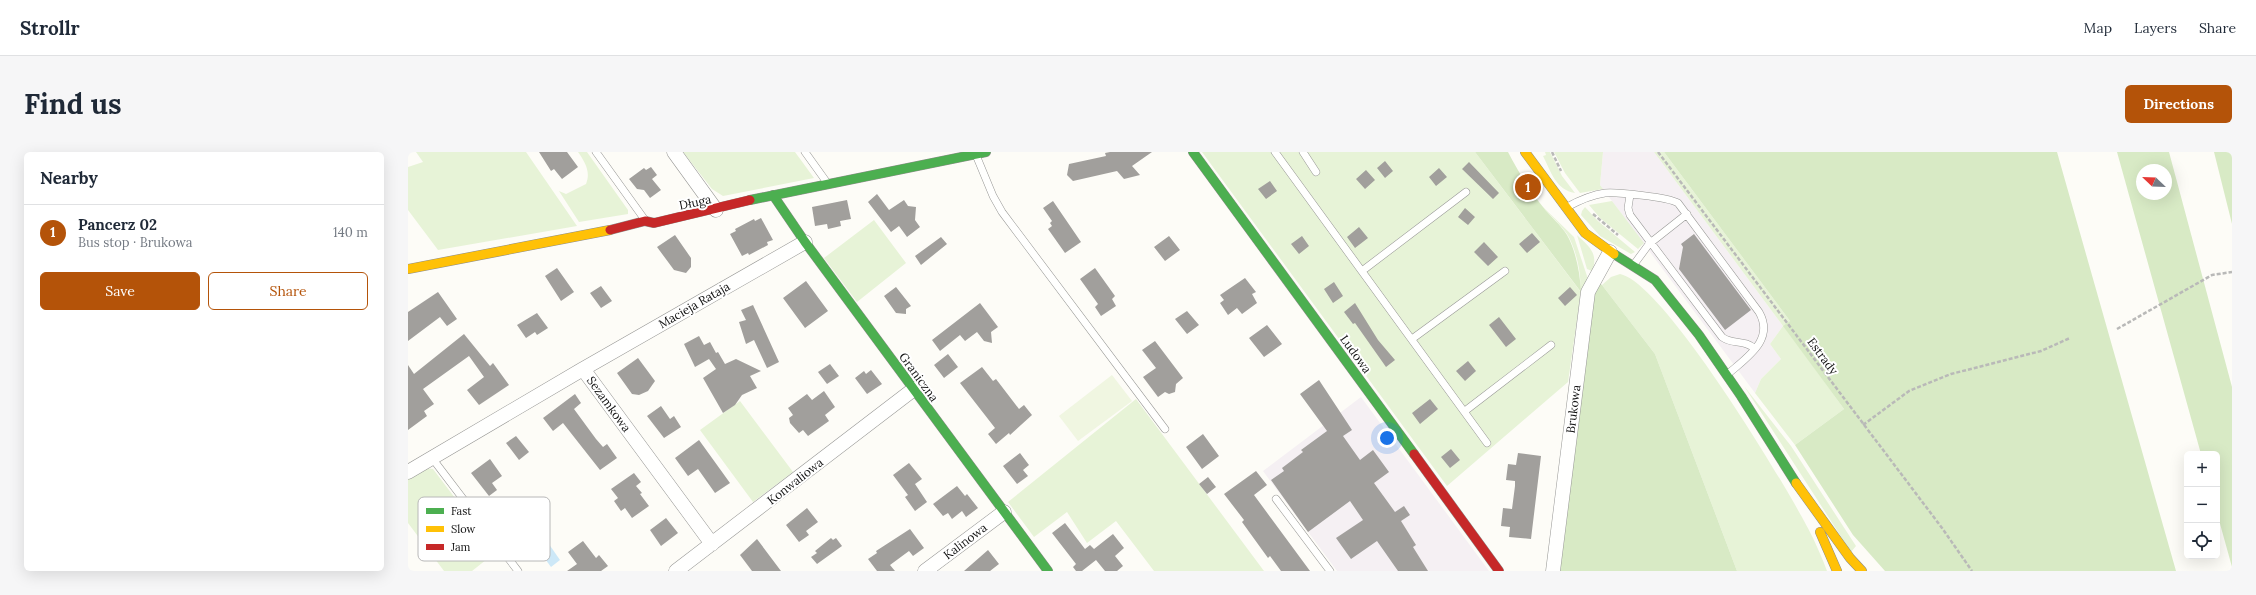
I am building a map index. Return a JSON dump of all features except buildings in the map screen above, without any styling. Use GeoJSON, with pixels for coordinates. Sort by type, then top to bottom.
{"type":"FeatureCollection","features":[{"type":"Feature","properties":{"kind":"street"},"geometry":{"type":"LineString","coordinates":[[674,152],[716,210]]}},
{"type":"Feature","properties":{"kind":"street","name":"Długa"},"geometry":{"type":"LineString","coordinates":[[408,269],[583,236],[645,221],[654,223],[716,210],[773,195],[829,185],[948,155],[986,152]]}},
{"type":"Feature","properties":{"kind":"street","name":"Ludowa"},"geometry":{"type":"LineString","coordinates":[[1193,152],[1499,571]]}},
{"type":"Feature","properties":{"kind":"street"},"geometry":{"type":"LineString","coordinates":[[1525,152],[1585,233],[1610,252],[1655,280],[1699,335],[1727,375],[1799,488],[1850,558],[1862,571]]}},
{"type":"Feature","properties":{"kind":"street","name":"Graniczna"},"geometry":{"type":"LineString","coordinates":[[773,195],[805,242],[1048,571]]}},
{"type":"Feature","properties":{"kind":"street","name":"Macieja Rataja"},"geometry":{"type":"LineString","coordinates":[[583,369],[805,242]]}},
{"type":"Feature","properties":{"kind":"street","name":"Brukowa"},"geometry":{"type":"LineString","coordinates":[[1553,571],[1588,292],[1610,252]]}},
{"type":"Feature","properties":{"kind":"street","name":"Sezamkowa"},"geometry":{"type":"LineString","coordinates":[[408,472],[583,369],[712,544]]}},
{"type":"Feature","properties":{"kind":"street","name":"Konwaliowa"},"geometry":{"type":"LineString","coordinates":[[676,571],[914,390]]}},
{"type":"Feature","properties":{"kind":"street"},"geometry":{"type":"LineString","coordinates":[[1799,488],[1837,571]]}},
{"type":"Feature","properties":{"kind":"street","name":"Kalinowa"},"geometry":{"type":"LineString","coordinates":[[925,571],[1004,512]]}},
{"type":"Feature","properties":{"kind":"lane"},"geometry":{"type":"LineString","coordinates":[[596,152],[645,221]]}},
{"type":"Feature","properties":{"kind":"lane"},"geometry":{"type":"LineString","coordinates":[[805,152],[829,185]]}},
{"type":"Feature","properties":{"kind":"lane"},"geometry":{"type":"LineString","coordinates":[[1275,152],[1488,443]]}},
{"type":"Feature","properties":{"kind":"lane"},"geometry":{"type":"LineString","coordinates":[[1303,152],[1316,172]]}},
{"type":"Feature","properties":{"kind":"lane"},"geometry":{"type":"LineString","coordinates":[[975,154],[993,196],[1002,212],[1165,429]]}},
{"type":"Feature","properties":{"kind":"lane"},"geometry":{"type":"LineString","coordinates":[[1362,271],[1466,192]]}},
{"type":"Feature","properties":{"kind":"lane"},"geometry":{"type":"LineString","coordinates":[[1565,208],[1598,194],[1630,195],[1674,201],[1687,214],[1762,316],[1765,326],[1764,334],[1755,349],[1727,375]]}},
{"type":"Feature","properties":{"kind":"lane"},"geometry":{"type":"LineString","coordinates":[[1630,195],[1629,211],[1722,337],[1727,340],[1747,343],[1755,349]]}},
{"type":"Feature","properties":{"kind":"lane"},"geometry":{"type":"LineString","coordinates":[[1633,265],[1651,242],[1687,214]]}},
{"type":"Feature","properties":{"kind":"lane"},"geometry":{"type":"LineString","coordinates":[[1412,339],[1505,271]]}},
{"type":"Feature","properties":{"kind":"lane"},"geometry":{"type":"LineString","coordinates":[[1464,411],[1552,345]]}},
{"type":"Feature","properties":{"kind":"lane"},"geometry":{"type":"LineString","coordinates":[[432,458],[462,497]]}},
{"type":"Feature","properties":{"kind":"lane"},"geometry":{"type":"LineString","coordinates":[[1276,499],[1330,571]]}},
{"type":"Feature","properties":{"kind":"lane"},"geometry":{"type":"LineString","coordinates":[[510,561],[518,571]]}},
{"type":"Feature","properties":{"kind":"path","name":"Estrady"},"geometry":{"type":"LineString","coordinates":[[1658,152],[1942,528],[1972,571]]}},
{"type":"Feature","properties":{"kind":"path"},"geometry":{"type":"LineString","coordinates":[[2116,329],[2212,275],[2232,272]]}},
{"type":"Feature","properties":{"kind":"path"},"geometry":{"type":"LineString","coordinates":[[1863,425],[1916,388],[1951,374],[2041,351],[2070,338]]}},
{"type":"Feature","properties":{"kind":"shaded area"},"geometry":{"type":"Polygon","coordinates":[[[1603,152],[1654,152],[1783,326],[1770,344],[1781,359],[1761,379],[1755,393],[1600,185],[1603,152]]]}},
{"type":"Feature","properties":{"kind":"shaded area"},"geometry":{"type":"Polygon","coordinates":[[[1361,397],[1489,571],[1337,571],[1263,471],[1361,397]]]}},
{"type":"Feature","properties":{"kind":"green space"},"geometry":{"type":"Polygon","coordinates":[[[416,152],[526,152],[577,226],[438,250],[408,210],[408,167],[423,162],[416,152]]]}},
{"type":"Feature","properties":{"kind":"green space"},"geometry":{"type":"Polygon","coordinates":[[[578,152],[587,152],[628,210],[628,214],[579,222],[559,191],[566,194],[586,184],[588,171],[578,152]]]}},
{"type":"Feature","properties":{"kind":"green space"},"geometry":{"type":"Polygon","coordinates":[[[683,152],[795,152],[814,178],[723,196],[712,189],[683,152]]]}},
{"type":"Feature","properties":{"kind":"green space"},"geometry":{"type":"Polygon","coordinates":[[[1202,152],[1475,152],[1580,291],[1579,269],[1576,254],[1570,240],[1567,234],[1542,206],[1574,237],[1588,279],[1581,292],[1568,382],[1447,486],[1202,152]]]}},
{"type":"Feature","properties":{"kind":"green space"},"geometry":{"type":"Polygon","coordinates":[[[1475,152],[1508,152],[1533,194],[1567,235],[1577,262],[1581,292],[1475,152]]]}},
{"type":"Feature","properties":{"kind":"green space"},"geometry":{"type":"Polygon","coordinates":[[[1545,152],[1550,152],[1562,176],[1575,193],[1563,188],[1555,179],[1543,156],[1546,155],[1545,152]]]}},
{"type":"Feature","properties":{"kind":"green space"},"geometry":{"type":"Polygon","coordinates":[[[1554,152],[1603,152],[1600,185],[1603,189],[1580,193],[1565,173],[1554,152]]]}},
{"type":"Feature","properties":{"kind":"green space"},"geometry":{"type":"Polygon","coordinates":[[[1654,152],[1664,152],[1790,321],[1784,326],[1844,409],[1795,445],[1755,393],[1761,379],[1781,359],[1770,344],[1783,326],[1654,152]]]}},
{"type":"Feature","properties":{"kind":"green space"},"geometry":{"type":"Polygon","coordinates":[[[1664,152],[2057,152],[2176,571],[1885,571],[1853,535],[1795,445],[1844,409],[1783,326],[1790,321],[1664,152]]]}},
{"type":"Feature","properties":{"kind":"green space"},"geometry":{"type":"Polygon","coordinates":[[[2117,152],[2169,152],[2232,387],[2232,567],[2220,524],[2220,451],[2200,451],[2117,152]]]}},
{"type":"Feature","properties":{"kind":"green space"},"geometry":{"type":"Polygon","coordinates":[[[2214,152],[2232,152],[2232,224],[2214,152]]]}},
{"type":"Feature","properties":{"kind":"green space"},"geometry":{"type":"Polygon","coordinates":[[[1612,201],[1644,243],[1638,249],[1600,218],[1589,205],[1612,201]]]}},
{"type":"Feature","properties":{"kind":"green space"},"geometry":{"type":"Polygon","coordinates":[[[1585,207],[1598,221],[1635,252],[1631,254],[1600,236],[1581,215],[1585,207]]]}},
{"type":"Feature","properties":{"kind":"green space"},"geometry":{"type":"Polygon","coordinates":[[[874,220],[906,263],[857,302],[824,258],[874,220]]]}},
{"type":"Feature","properties":{"kind":"green space"},"geometry":{"type":"Polygon","coordinates":[[[1577,235],[1592,251],[1594,265],[1592,271],[1587,269],[1577,235]]]}},
{"type":"Feature","properties":{"kind":"green space"},"geometry":{"type":"Polygon","coordinates":[[[1620,274],[1640,286],[1665,312],[1724,391],[1800,513],[1813,538],[1827,571],[1737,571],[1655,354],[1602,285],[1611,277],[1620,274]]]}},
{"type":"Feature","properties":{"kind":"green space"},"geometry":{"type":"Polygon","coordinates":[[[1599,283],[1655,354],[1737,571],[1560,571],[1594,292],[1599,283]]]}},
{"type":"Feature","properties":{"kind":"green space"},"geometry":{"type":"Polygon","coordinates":[[[1112,375],[1132,401],[1078,441],[1059,416],[1112,375]]]}},
{"type":"Feature","properties":{"kind":"green space"},"geometry":{"type":"Polygon","coordinates":[[[1744,386],[1791,446],[1856,546],[1851,552],[1744,386]]]}},
{"type":"Feature","properties":{"kind":"green space"},"geometry":{"type":"Polygon","coordinates":[[[1136,399],[1264,571],[1154,571],[1116,521],[1087,543],[1067,512],[1034,537],[1008,502],[1136,399]]]}},
{"type":"Feature","properties":{"kind":"green space"},"geometry":{"type":"Polygon","coordinates":[[[740,401],[793,472],[753,502],[700,430],[740,401]]]}},
{"type":"Feature","properties":{"kind":"green space"},"geometry":{"type":"Polygon","coordinates":[[[424,468],[433,469],[454,497],[418,497],[418,536],[408,523],[408,478],[424,468]]]}},
{"type":"Feature","properties":{"kind":"green space"},"geometry":{"type":"Polygon","coordinates":[[[436,561],[485,561],[472,571],[444,571],[436,561]]]}},
{"type":"Feature","properties":{"kind":"water"},"geometry":{"type":"Polygon","coordinates":[[[550,546],[560,560],[551,567],[547,561],[550,561],[550,546]]]}},
{"type":"Feature","properties":{"kind":"traffic: fast"},"geometry":{"type":"LineString","coordinates":[[750,200],[986,152]]}},
{"type":"Feature","properties":{"kind":"traffic: fast"},"geometry":{"type":"LineString","coordinates":[[1193,152],[1414,454]]}},
{"type":"Feature","properties":{"kind":"traffic: fast"},"geometry":{"type":"LineString","coordinates":[[773,195],[805,242],[1048,571]]}},
{"type":"Feature","properties":{"kind":"traffic: fast"},"geometry":{"type":"LineString","coordinates":[[1614,254],[1655,280],[1699,335],[1741,396],[1796,483]]}},
{"type":"Feature","properties":{"kind":"traffic: slow"},"geometry":{"type":"LineString","coordinates":[[1525,152],[1585,233],[1614,254]]}},
{"type":"Feature","properties":{"kind":"traffic: slow"},"geometry":{"type":"LineString","coordinates":[[408,269],[610,230]]}},
{"type":"Feature","properties":{"kind":"traffic: slow"},"geometry":{"type":"LineString","coordinates":[[1796,483],[1850,558],[1862,571]]}},
{"type":"Feature","properties":{"kind":"traffic: slow"},"geometry":{"type":"LineString","coordinates":[[1820,532],[1837,571]]}},
{"type":"Feature","properties":{"kind":"traffic: jam"},"geometry":{"type":"LineString","coordinates":[[610,230],[645,221],[654,223],[750,200]]}},
{"type":"Feature","properties":{"kind":"traffic: jam"},"geometry":{"type":"LineString","coordinates":[[1414,454],[1499,571]]}},
{"type":"Feature","properties":{"kind":"place","name":"Pancerz 02"},"geometry":{"type":"Point","coordinates":[1528,187]}}]}
